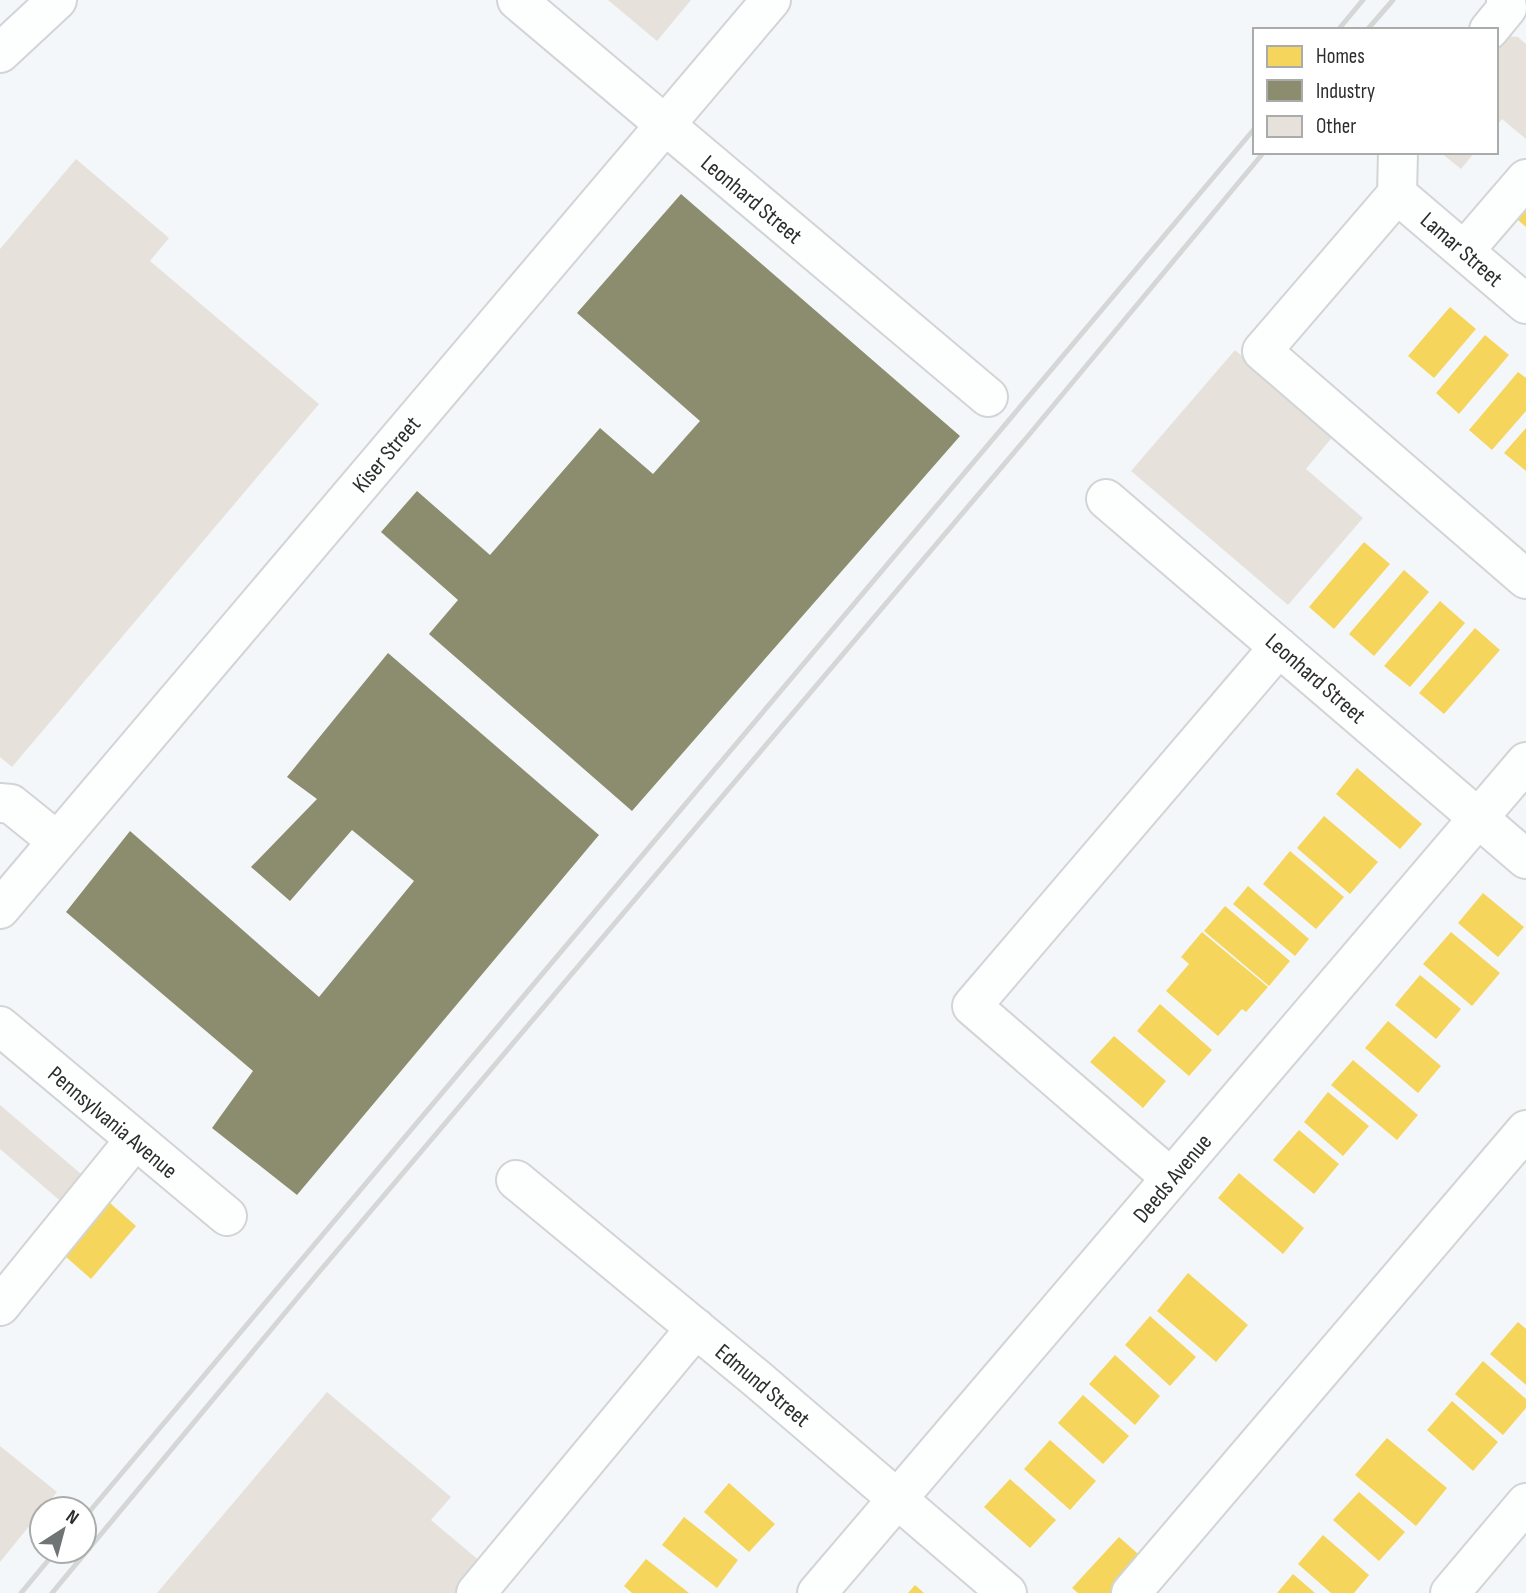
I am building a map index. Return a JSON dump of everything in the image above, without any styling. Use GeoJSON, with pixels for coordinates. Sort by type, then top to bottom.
{"type":"FeatureCollection","features":[{"type":"Feature","properties":{"kind":"street"},"geometry":{"type":"LineString","coordinates":[[0,53],[57,0]]}},
{"type":"Feature","properties":{"kind":"street","name":"Leonhard Street"},"geometry":{"type":"LineString","coordinates":[[517,0],[988,397]]}},
{"type":"Feature","properties":{"kind":"street","name":"Kiser Street"},"geometry":{"type":"LineString","coordinates":[[0,909],[772,0]]}},
{"type":"Feature","properties":{"kind":"street"},"geometry":{"type":"LineString","coordinates":[[1398,154],[1397,194],[1262,351],[1526,579]]}},
{"type":"Feature","properties":{"kind":"street"},"geometry":{"type":"LineString","coordinates":[[1464,251],[1526,179]]}},
{"type":"Feature","properties":{"kind":"street","name":"Lamar Street"},"geometry":{"type":"LineString","coordinates":[[1397,194],[1526,304]]}},
{"type":"Feature","properties":{"kind":"street","name":"Leonhard Street"},"geometry":{"type":"LineString","coordinates":[[1106,499],[1526,859]]}},
{"type":"Feature","properties":{"kind":"street"},"geometry":{"type":"LineString","coordinates":[[1171,1178],[972,1006],[1279,647]]}},
{"type":"Feature","properties":{"kind":"street","name":"Deeds Avenue"},"geometry":{"type":"LineString","coordinates":[[817,1593],[1526,762]]}},
{"type":"Feature","properties":{"kind":"street"},"geometry":{"type":"LineString","coordinates":[[0,803],[11,804],[58,841]]}},
{"type":"Feature","properties":{"kind":"street","name":"Pennsylvania Avenue"},"geometry":{"type":"LineString","coordinates":[[0,1026],[134,1141],[227,1216]]}},
{"type":"Feature","properties":{"kind":"street"},"geometry":{"type":"LineString","coordinates":[[1131,1593],[1526,1130]]}},
{"type":"Feature","properties":{"kind":"street"},"geometry":{"type":"LineString","coordinates":[[0,1306],[134,1141]]}},
{"type":"Feature","properties":{"kind":"street","name":"Edmund Street"},"geometry":{"type":"LineString","coordinates":[[516,1180],[696,1328],[1007,1593]]}},
{"type":"Feature","properties":{"kind":"street"},"geometry":{"type":"LineString","coordinates":[[476,1593],[696,1328]]}},
{"type":"Feature","properties":{"kind":"street"},"geometry":{"type":"LineString","coordinates":[[1450,1593],[1526,1503]]}},
{"type":"Feature","properties":{"kind":"building: Homes"},"geometry":{"type":"Polygon","coordinates":[[[1526,211],[1526,227],[1518,220],[1526,211]]]}},
{"type":"Feature","properties":{"kind":"building: Homes"},"geometry":{"type":"Polygon","coordinates":[[[1450,307],[1476,329],[1434,378],[1408,356],[1450,307]]]}},
{"type":"Feature","properties":{"kind":"building: Homes"},"geometry":{"type":"Polygon","coordinates":[[[1485,335],[1509,355],[1459,414],[1436,393],[1485,335]]]}},
{"type":"Feature","properties":{"kind":"building: Homes"},"geometry":{"type":"Polygon","coordinates":[[[1518,372],[1526,378],[1526,411],[1492,450],[1469,430],[1518,372]]]}},
{"type":"Feature","properties":{"kind":"building: Homes"},"geometry":{"type":"Polygon","coordinates":[[[1526,428],[1526,471],[1504,453],[1526,428]]]}},
{"type":"Feature","properties":{"kind":"building: Homes"},"geometry":{"type":"Polygon","coordinates":[[[1364,542],[1390,564],[1334,629],[1309,607],[1364,542]]]}},
{"type":"Feature","properties":{"kind":"building: Homes"},"geometry":{"type":"Polygon","coordinates":[[[1404,570],[1429,592],[1374,656],[1349,634],[1404,570]]]}},
{"type":"Feature","properties":{"kind":"building: Homes"},"geometry":{"type":"Polygon","coordinates":[[[1440,601],[1465,623],[1410,687],[1384,666],[1440,601]]]}},
{"type":"Feature","properties":{"kind":"building: Homes"},"geometry":{"type":"Polygon","coordinates":[[[1475,628],[1500,650],[1444,714],[1419,693],[1475,628]]]}},
{"type":"Feature","properties":{"kind":"building: Homes"},"geometry":{"type":"Polygon","coordinates":[[[1357,768],[1422,824],[1400,849],[1336,794],[1357,768]]]}},
{"type":"Feature","properties":{"kind":"building: Homes"},"geometry":{"type":"Polygon","coordinates":[[[1324,816],[1378,862],[1350,894],[1297,848],[1324,816]]]}},
{"type":"Feature","properties":{"kind":"building: Homes"},"geometry":{"type":"Polygon","coordinates":[[[1290,851],[1344,897],[1316,929],[1263,884],[1290,851]]]}},
{"type":"Feature","properties":{"kind":"building: Homes"},"geometry":{"type":"Polygon","coordinates":[[[1248,886],[1309,939],[1295,956],[1233,904],[1248,886]]]}},
{"type":"Feature","properties":{"kind":"building: Homes"},"geometry":{"type":"Polygon","coordinates":[[[1483,893],[1524,927],[1498,957],[1458,923],[1483,893]]]}},
{"type":"Feature","properties":{"kind":"building: Homes"},"geometry":{"type":"Polygon","coordinates":[[[1225,906],[1290,961],[1269,986],[1204,931],[1225,906]]]}},
{"type":"Feature","properties":{"kind":"building: Homes"},"geometry":{"type":"Polygon","coordinates":[[[1202,932],[1268,987],[1246,1012],[1242,1009],[1218,1036],[1166,991],[1189,964],[1181,957],[1202,932]]]}},
{"type":"Feature","properties":{"kind":"building: Homes"},"geometry":{"type":"Polygon","coordinates":[[[1451,932],[1500,973],[1472,1006],[1423,964],[1451,932]]]}},
{"type":"Feature","properties":{"kind":"building: Homes"},"geometry":{"type":"Polygon","coordinates":[[[1420,975],[1461,1009],[1436,1039],[1395,1005],[1420,975]]]}},
{"type":"Feature","properties":{"kind":"building: Homes"},"geometry":{"type":"Polygon","coordinates":[[[1160,1004],[1212,1050],[1189,1076],[1137,1031],[1160,1004]]]}},
{"type":"Feature","properties":{"kind":"building: Homes"},"geometry":{"type":"Polygon","coordinates":[[[1388,1021],[1441,1066],[1418,1093],[1365,1048],[1388,1021]]]}},
{"type":"Feature","properties":{"kind":"building: Homes"},"geometry":{"type":"Polygon","coordinates":[[[1114,1036],[1166,1081],[1143,1108],[1090,1062],[1114,1036]]]}},
{"type":"Feature","properties":{"kind":"building: Homes"},"geometry":{"type":"Polygon","coordinates":[[[1353,1060],[1418,1115],[1397,1140],[1331,1085],[1353,1060]]]}},
{"type":"Feature","properties":{"kind":"building: Homes"},"geometry":{"type":"Polygon","coordinates":[[[1328,1092],[1369,1126],[1343,1156],[1304,1122],[1328,1092]]]}},
{"type":"Feature","properties":{"kind":"building: Homes"},"geometry":{"type":"Polygon","coordinates":[[[1299,1130],[1339,1164],[1314,1194],[1273,1160],[1299,1130]]]}},
{"type":"Feature","properties":{"kind":"building: Homes"},"geometry":{"type":"Polygon","coordinates":[[[1239,1173],[1304,1228],[1283,1254],[1218,1198],[1239,1173]]]}},
{"type":"Feature","properties":{"kind":"building: Homes"},"geometry":{"type":"Polygon","coordinates":[[[110,1203],[136,1226],[91,1279],[65,1256],[110,1203]]]}},
{"type":"Feature","properties":{"kind":"building: Homes"},"geometry":{"type":"Polygon","coordinates":[[[1188,1273],[1248,1325],[1216,1362],[1157,1311],[1188,1273]]]}},
{"type":"Feature","properties":{"kind":"building: Homes"},"geometry":{"type":"Polygon","coordinates":[[[1150,1316],[1196,1357],[1170,1386],[1125,1345],[1150,1316]]]}},
{"type":"Feature","properties":{"kind":"building: Homes"},"geometry":{"type":"Polygon","coordinates":[[[1518,1322],[1526,1329],[1526,1385],[1490,1354],[1518,1322]]]}},
{"type":"Feature","properties":{"kind":"building: Homes"},"geometry":{"type":"Polygon","coordinates":[[[1115,1355],[1160,1396],[1135,1425],[1089,1384],[1115,1355]]]}},
{"type":"Feature","properties":{"kind":"building: Homes"},"geometry":{"type":"Polygon","coordinates":[[[1483,1361],[1526,1399],[1526,1408],[1503,1435],[1455,1394],[1483,1361]]]}},
{"type":"Feature","properties":{"kind":"building: Homes"},"geometry":{"type":"Polygon","coordinates":[[[1083,1395],[1129,1436],[1103,1464],[1058,1423],[1083,1395]]]}},
{"type":"Feature","properties":{"kind":"building: Homes"},"geometry":{"type":"Polygon","coordinates":[[[1452,1401],[1498,1442],[1473,1471],[1427,1430],[1452,1401]]]}},
{"type":"Feature","properties":{"kind":"building: Homes"},"geometry":{"type":"Polygon","coordinates":[[[1387,1438],[1447,1488],[1416,1526],[1355,1475],[1387,1438]]]}},
{"type":"Feature","properties":{"kind":"building: Homes"},"geometry":{"type":"Polygon","coordinates":[[[1050,1440],[1096,1481],[1070,1510],[1024,1469],[1050,1440]]]}},
{"type":"Feature","properties":{"kind":"building: Homes"},"geometry":{"type":"Polygon","coordinates":[[[1010,1479],[1056,1520],[1030,1548],[984,1507],[1010,1479]]]}},
{"type":"Feature","properties":{"kind":"building: Homes"},"geometry":{"type":"Polygon","coordinates":[[[729,1483],[775,1524],[749,1552],[704,1512],[729,1483]]]}},
{"type":"Feature","properties":{"kind":"building: Homes"},"geometry":{"type":"Polygon","coordinates":[[[1359,1492],[1405,1532],[1379,1561],[1333,1520],[1359,1492]]]}},
{"type":"Feature","properties":{"kind":"building: Homes"},"geometry":{"type":"Polygon","coordinates":[[[684,1517],[738,1560],[717,1588],[662,1545],[684,1517]]]}},
{"type":"Feature","properties":{"kind":"building: Homes"},"geometry":{"type":"Polygon","coordinates":[[[1323,1535],[1369,1575],[1354,1593],[1331,1593],[1298,1564],[1323,1535]]]}},
{"type":"Feature","properties":{"kind":"building: Homes"},"geometry":{"type":"Polygon","coordinates":[[[1119,1537],[1145,1560],[1116,1593],[1078,1593],[1072,1588],[1119,1537]]]}},
{"type":"Feature","properties":{"kind":"building: Homes"},"geometry":{"type":"Polygon","coordinates":[[[646,1559],[689,1593],[632,1593],[624,1586],[646,1559]]]}},
{"type":"Feature","properties":{"kind":"building: Homes"},"geometry":{"type":"Polygon","coordinates":[[[1293,1574],[1315,1593],[1277,1593],[1293,1574]]]}},
{"type":"Feature","properties":{"kind":"building: Homes"},"geometry":{"type":"Polygon","coordinates":[[[915,1585],[924,1593],[908,1593],[915,1585]]]}},
{"type":"Feature","properties":{"kind":"building: Industry"},"geometry":{"type":"Polygon","coordinates":[[[681,194],[960,436],[632,811],[429,634],[458,600],[381,532],[417,491],[490,555],[600,428],[653,474],[700,421],[577,313],[681,194]]]}},
{"type":"Feature","properties":{"kind":"building: Industry"},"geometry":{"type":"Polygon","coordinates":[[[388,653],[599,835],[297,1195],[212,1128],[253,1071],[66,912],[130,831],[319,997],[414,881],[352,830],[290,901],[251,867],[317,799],[287,777],[388,653]]]}},
{"type":"Feature","properties":{"kind":"building: Other"},"geometry":{"type":"Polygon","coordinates":[[[608,0],[691,0],[657,41],[608,0]]]}},
{"type":"Feature","properties":{"kind":"building: Other"},"geometry":{"type":"Polygon","coordinates":[[[1498,35],[1518,37],[1526,44],[1526,139],[1502,119],[1498,124],[1498,35]]]}},
{"type":"Feature","properties":{"kind":"building: Other"},"geometry":{"type":"Polygon","coordinates":[[[1442,154],[1473,154],[1461,169],[1442,154]]]}},
{"type":"Feature","properties":{"kind":"building: Other"},"geometry":{"type":"Polygon","coordinates":[[[76,159],[169,238],[150,261],[319,404],[12,767],[0,757],[0,249],[76,159]]]}},
{"type":"Feature","properties":{"kind":"building: Other"},"geometry":{"type":"Polygon","coordinates":[[[1235,350],[1334,435],[1306,469],[1363,518],[1288,605],[1131,471],[1235,350]]]}},
{"type":"Feature","properties":{"kind":"building: Other"},"geometry":{"type":"Polygon","coordinates":[[[0,1105],[87,1179],[65,1205],[0,1149],[0,1105]]]}},
{"type":"Feature","properties":{"kind":"building: Other"},"geometry":{"type":"Polygon","coordinates":[[[327,1392],[451,1497],[431,1520],[481,1562],[455,1593],[157,1593],[327,1392]]]}},
{"type":"Feature","properties":{"kind":"building: Other"},"geometry":{"type":"Polygon","coordinates":[[[0,1446],[57,1492],[55,1495],[28,1495],[28,1528],[0,1562],[0,1446]]]}},
{"type":"Feature","properties":{"kind":"railway"},"geometry":{"type":"LineString","coordinates":[[1340,28],[1363,0]]}},
{"type":"Feature","properties":{"kind":"railway"},"geometry":{"type":"LineString","coordinates":[[1369,28],[1393,0]]}},
{"type":"Feature","properties":{"kind":"railway"},"geometry":{"type":"LineString","coordinates":[[98,1501],[1253,130]]}},
{"type":"Feature","properties":{"kind":"railway"},"geometry":{"type":"LineString","coordinates":[[52,1593],[319,1272],[1028,436],[1262,154]]}},
{"type":"Feature","properties":{"kind":"railway"},"geometry":{"type":"LineString","coordinates":[[21,1593],[44,1565]]}}]}
